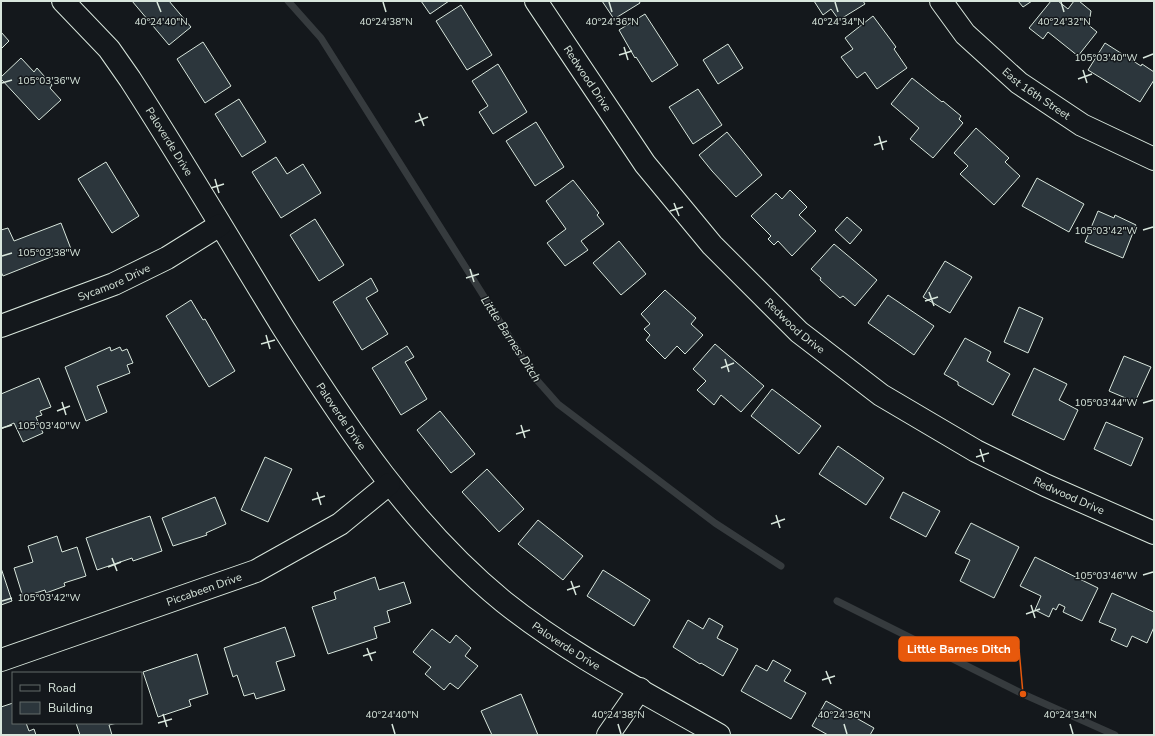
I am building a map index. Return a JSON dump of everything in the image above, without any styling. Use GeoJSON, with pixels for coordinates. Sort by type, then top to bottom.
{"type":"FeatureCollection","features":[{"type":"Feature","properties":{"kind":"street","name":"Paloverde Drive"},"geometry":{"type":"LineString","coordinates":[[63,1],[108,49],[130,79],[189,170],[220,225],[338,414],[389,484],[457,560],[504,602],[570,649],[719,735]]}},
{"type":"Feature","properties":{"kind":"street","name":"Redwood Drive"},"geometry":{"type":"LineString","coordinates":[[536,1],[645,164],[712,245],[799,332],[881,394],[976,451],[1045,485],[1154,533]]}},
{"type":"Feature","properties":{"kind":"street","name":"East 16th Street"},"geometry":{"type":"LineString","coordinates":[[941,1],[965,34],[1019,83],[1082,126],[1154,158]]}},
{"type":"Feature","properties":{"kind":"street","name":"Sycamore Drive"},"geometry":{"type":"LineString","coordinates":[[1,326],[114,284],[167,258],[220,225]]}},
{"type":"Feature","properties":{"kind":"street","name":"Piccabeen Drive"},"geometry":{"type":"LineString","coordinates":[[1,660],[256,571],[340,524],[389,484]]}},
{"type":"Feature","properties":{"kind":"street"},"geometry":{"type":"LineString","coordinates":[[608,735],[640,689]]}},
{"type":"Feature","properties":{"kind":"building"},"geometry":{"type":"Polygon","coordinates":[[[132,1],[169,1],[191,27],[169,45],[132,1]]]}},
{"type":"Feature","properties":{"kind":"building"},"geometry":{"type":"Polygon","coordinates":[[[421,1],[449,1],[430,14],[421,1]]]}},
{"type":"Feature","properties":{"kind":"building"},"geometry":{"type":"Polygon","coordinates":[[[602,1],[639,1],[640,3],[614,19],[602,1]]]}},
{"type":"Feature","properties":{"kind":"building"},"geometry":{"type":"Polygon","coordinates":[[[814,1],[863,1],[865,4],[839,20],[831,9],[823,15],[814,1]]]}},
{"type":"Feature","properties":{"kind":"building"},"geometry":{"type":"Polygon","coordinates":[[[1018,1],[1032,1],[1023,7],[1018,1]]]}},
{"type":"Feature","properties":{"kind":"building"},"geometry":{"type":"Polygon","coordinates":[[[1051,1],[1058,1],[1068,9],[1074,1],[1079,1],[1091,11],[1090,17],[1086,23],[1097,32],[1078,56],[1048,32],[1043,39],[1029,28],[1051,1]]]}},
{"type":"Feature","properties":{"kind":"building"},"geometry":{"type":"Polygon","coordinates":[[[461,5],[492,55],[467,70],[436,21],[461,5]]]}},
{"type":"Feature","properties":{"kind":"building"},"geometry":{"type":"Polygon","coordinates":[[[645,14],[678,65],[652,82],[636,57],[635,58],[619,30],[645,14]]]}},
{"type":"Feature","properties":{"kind":"building"},"geometry":{"type":"Polygon","coordinates":[[[873,16],[896,47],[894,49],[907,68],[877,89],[865,72],[857,78],[841,57],[853,49],[845,38],[873,16]]]}},
{"type":"Feature","properties":{"kind":"building"},"geometry":{"type":"Polygon","coordinates":[[[1,32],[9,41],[1,49],[1,32]]]}},
{"type":"Feature","properties":{"kind":"building"},"geometry":{"type":"Polygon","coordinates":[[[203,42],[231,86],[205,103],[177,59],[203,42]]]}},
{"type":"Feature","properties":{"kind":"building"},"geometry":{"type":"Polygon","coordinates":[[[1105,43],[1141,66],[1142,64],[1154,72],[1154,80],[1140,102],[1088,70],[1105,43]]]}},
{"type":"Feature","properties":{"kind":"building"},"geometry":{"type":"Polygon","coordinates":[[[728,44],[743,68],[718,84],[703,60],[728,44]]]}},
{"type":"Feature","properties":{"kind":"building"},"geometry":{"type":"Polygon","coordinates":[[[21,58],[34,72],[37,68],[52,85],[50,88],[61,100],[39,120],[1,79],[1,77],[21,58]]]}},
{"type":"Feature","properties":{"kind":"building"},"geometry":{"type":"Polygon","coordinates":[[[498,64],[527,112],[493,134],[479,112],[488,106],[472,81],[498,64]]]}},
{"type":"Feature","properties":{"kind":"building"},"geometry":{"type":"Polygon","coordinates":[[[912,78],[961,116],[959,119],[963,123],[933,158],[910,139],[919,128],[891,104],[912,78]]]}},
{"type":"Feature","properties":{"kind":"building"},"geometry":{"type":"Polygon","coordinates":[[[698,89],[722,125],[693,144],[669,107],[698,89]]]}},
{"type":"Feature","properties":{"kind":"building"},"geometry":{"type":"Polygon","coordinates":[[[239,99],[266,142],[242,157],[215,114],[239,99]]]}},
{"type":"Feature","properties":{"kind":"building"},"geometry":{"type":"Polygon","coordinates":[[[536,122],[564,167],[535,186],[506,141],[536,122]]]}},
{"type":"Feature","properties":{"kind":"building"},"geometry":{"type":"Polygon","coordinates":[[[976,128],[1009,158],[1005,162],[1020,176],[994,205],[960,174],[968,166],[954,153],[976,128]]]}},
{"type":"Feature","properties":{"kind":"building"},"geometry":{"type":"Polygon","coordinates":[[[727,132],[762,175],[736,197],[699,155],[727,132]]]}},
{"type":"Feature","properties":{"kind":"building"},"geometry":{"type":"Polygon","coordinates":[[[276,157],[287,174],[303,164],[321,193],[281,218],[252,172],[276,157]]]}},
{"type":"Feature","properties":{"kind":"building"},"geometry":{"type":"Polygon","coordinates":[[[106,162],[139,216],[112,233],[78,179],[106,162]]]}},
{"type":"Feature","properties":{"kind":"building"},"geometry":{"type":"Polygon","coordinates":[[[1037,178],[1084,204],[1069,232],[1022,206],[1037,178]]]}},
{"type":"Feature","properties":{"kind":"building"},"geometry":{"type":"Polygon","coordinates":[[[573,180],[599,213],[597,215],[604,224],[581,241],[588,250],[565,266],[547,243],[566,229],[546,201],[573,180]]]}},
{"type":"Feature","properties":{"kind":"building"},"geometry":{"type":"Polygon","coordinates":[[[790,190],[807,207],[799,215],[816,231],[792,256],[778,241],[774,245],[768,239],[771,236],[751,216],[776,193],[782,199],[790,190]]]}},
{"type":"Feature","properties":{"kind":"building"},"geometry":{"type":"Polygon","coordinates":[[[1098,211],[1114,218],[1115,215],[1136,225],[1123,258],[1085,242],[1098,211]]]}},
{"type":"Feature","properties":{"kind":"building"},"geometry":{"type":"Polygon","coordinates":[[[847,217],[862,230],[850,244],[835,230],[847,217]]]}},
{"type":"Feature","properties":{"kind":"building"},"geometry":{"type":"Polygon","coordinates":[[[315,219],[344,265],[319,281],[290,235],[315,219]]]}},
{"type":"Feature","properties":{"kind":"building"},"geometry":{"type":"Polygon","coordinates":[[[61,223],[71,249],[3,276],[1,272],[1,230],[8,228],[14,241],[61,223]]]}},
{"type":"Feature","properties":{"kind":"building"},"geometry":{"type":"Polygon","coordinates":[[[619,241],[646,274],[621,295],[593,263],[619,241]]]}},
{"type":"Feature","properties":{"kind":"building"},"geometry":{"type":"Polygon","coordinates":[[[834,244],[877,280],[855,306],[843,296],[840,298],[820,280],[821,278],[811,269],[834,244]]]}},
{"type":"Feature","properties":{"kind":"building"},"geometry":{"type":"Polygon","coordinates":[[[945,261],[972,277],[950,313],[923,297],[945,261]]]}},
{"type":"Feature","properties":{"kind":"building"},"geometry":{"type":"Polygon","coordinates":[[[371,278],[378,291],[366,298],[388,334],[362,350],[333,302],[371,278]]]}},
{"type":"Feature","properties":{"kind":"building"},"geometry":{"type":"Polygon","coordinates":[[[665,290],[696,318],[691,324],[703,335],[685,354],[677,346],[665,359],[646,340],[650,335],[644,329],[650,324],[641,314],[665,290]]]}},
{"type":"Feature","properties":{"kind":"building"},"geometry":{"type":"Polygon","coordinates":[[[888,295],[934,326],[914,355],[868,323],[888,295]]]}},
{"type":"Feature","properties":{"kind":"building"},"geometry":{"type":"Polygon","coordinates":[[[191,300],[203,320],[205,319],[235,371],[209,387],[166,316],[191,300]]]}},
{"type":"Feature","properties":{"kind":"building"},"geometry":{"type":"Polygon","coordinates":[[[1019,307],[1043,318],[1028,353],[1004,342],[1019,307]]]}},
{"type":"Feature","properties":{"kind":"building"},"geometry":{"type":"Polygon","coordinates":[[[965,338],[991,352],[987,361],[1010,374],[993,405],[958,385],[958,382],[944,374],[965,338]]]}},
{"type":"Feature","properties":{"kind":"building"},"geometry":{"type":"Polygon","coordinates":[[[715,344],[764,386],[741,412],[721,395],[714,405],[697,390],[706,381],[693,369],[715,344]]]}},
{"type":"Feature","properties":{"kind":"building"},"geometry":{"type":"Polygon","coordinates":[[[407,346],[414,357],[405,362],[427,399],[401,415],[372,368],[407,346]]]}},
{"type":"Feature","properties":{"kind":"building"},"geometry":{"type":"Polygon","coordinates":[[[110,347],[111,351],[120,347],[122,351],[127,349],[133,363],[127,365],[130,373],[97,386],[107,412],[86,421],[65,367],[110,347]]]}},
{"type":"Feature","properties":{"kind":"building"},"geometry":{"type":"Polygon","coordinates":[[[1124,356],[1151,367],[1135,402],[1109,391],[1124,356]]]}},
{"type":"Feature","properties":{"kind":"building"},"geometry":{"type":"Polygon","coordinates":[[[1034,368],[1067,384],[1059,400],[1078,410],[1064,440],[1012,415],[1034,368]]]}},
{"type":"Feature","properties":{"kind":"building"},"geometry":{"type":"Polygon","coordinates":[[[39,378],[51,407],[40,411],[42,415],[36,417],[43,433],[23,442],[14,423],[1,429],[1,394],[39,378]]]}},
{"type":"Feature","properties":{"kind":"building"},"geometry":{"type":"Polygon","coordinates":[[[772,389],[821,426],[799,454],[751,416],[772,389]]]}},
{"type":"Feature","properties":{"kind":"building"},"geometry":{"type":"Polygon","coordinates":[[[440,411],[475,454],[451,473],[417,430],[440,411]]]}},
{"type":"Feature","properties":{"kind":"building"},"geometry":{"type":"Polygon","coordinates":[[[1106,422],[1143,438],[1131,466],[1094,449],[1106,422]]]}},
{"type":"Feature","properties":{"kind":"building"},"geometry":{"type":"Polygon","coordinates":[[[838,446],[884,478],[866,505],[819,474],[838,446]]]}},
{"type":"Feature","properties":{"kind":"building"},"geometry":{"type":"Polygon","coordinates":[[[265,457],[292,469],[268,522],[241,510],[265,457]]]}},
{"type":"Feature","properties":{"kind":"building"},"geometry":{"type":"Polygon","coordinates":[[[487,469],[524,509],[499,532],[462,492],[487,469]]]}},
{"type":"Feature","properties":{"kind":"building"},"geometry":{"type":"Polygon","coordinates":[[[903,492],[940,511],[926,537],[890,518],[903,492]]]}},
{"type":"Feature","properties":{"kind":"building"},"geometry":{"type":"Polygon","coordinates":[[[215,497],[226,524],[206,533],[207,535],[173,546],[162,518],[215,497]]]}},
{"type":"Feature","properties":{"kind":"building"},"geometry":{"type":"Polygon","coordinates":[[[150,516],[162,551],[133,561],[132,558],[97,570],[86,538],[150,516]]]}},
{"type":"Feature","properties":{"kind":"building"},"geometry":{"type":"Polygon","coordinates":[[[538,520],[583,556],[563,580],[518,544],[538,520]]]}},
{"type":"Feature","properties":{"kind":"building"},"geometry":{"type":"Polygon","coordinates":[[[971,523],[1019,547],[994,598],[960,581],[970,560],[955,553],[971,523]]]}},
{"type":"Feature","properties":{"kind":"building"},"geometry":{"type":"Polygon","coordinates":[[[57,536],[62,552],[77,547],[86,576],[64,583],[65,586],[46,593],[45,590],[23,597],[14,568],[33,562],[28,546],[57,536]]]}},
{"type":"Feature","properties":{"kind":"building"},"geometry":{"type":"Polygon","coordinates":[[[1035,557],[1098,588],[1082,621],[1063,612],[1065,607],[1059,604],[1056,610],[1053,608],[1049,617],[1035,610],[1041,596],[1020,586],[1035,557]]]}},
{"type":"Feature","properties":{"kind":"building"},"geometry":{"type":"Polygon","coordinates":[[[1,568],[12,601],[1,605],[1,568]]]}},
{"type":"Feature","properties":{"kind":"building"},"geometry":{"type":"Polygon","coordinates":[[[603,570],[650,600],[634,626],[587,596],[603,570]]]}},
{"type":"Feature","properties":{"kind":"building"},"geometry":{"type":"Polygon","coordinates":[[[375,577],[379,590],[404,582],[411,603],[387,611],[390,622],[374,627],[377,638],[328,654],[312,607],[336,599],[334,592],[375,577]]]}},
{"type":"Feature","properties":{"kind":"building"},"geometry":{"type":"Polygon","coordinates":[[[1112,593],[1154,612],[1154,627],[1147,643],[1132,636],[1127,647],[1111,640],[1116,629],[1099,622],[1112,593]]]}},
{"type":"Feature","properties":{"kind":"building"},"geometry":{"type":"Polygon","coordinates":[[[709,618],[723,626],[717,638],[738,649],[723,676],[673,647],[688,620],[703,629],[709,618]]]}},
{"type":"Feature","properties":{"kind":"building"},"geometry":{"type":"Polygon","coordinates":[[[285,627],[295,656],[276,662],[285,690],[256,699],[254,693],[244,696],[237,675],[233,677],[224,648],[285,627]]]}},
{"type":"Feature","properties":{"kind":"building"},"geometry":{"type":"Polygon","coordinates":[[[432,629],[450,643],[456,635],[471,648],[465,656],[478,666],[458,689],[450,683],[444,690],[425,674],[431,667],[413,652],[432,629]]]}},
{"type":"Feature","properties":{"kind":"building"},"geometry":{"type":"Polygon","coordinates":[[[197,654],[208,694],[189,700],[191,706],[158,717],[143,672],[197,654]]]}},
{"type":"Feature","properties":{"kind":"building"},"geometry":{"type":"Polygon","coordinates":[[[773,660],[791,670],[784,681],[806,693],[791,719],[741,691],[756,665],[767,671],[773,660]]]}},
{"type":"Feature","properties":{"kind":"building"},"geometry":{"type":"Polygon","coordinates":[[[521,694],[538,735],[492,735],[481,711],[521,694]]]}},
{"type":"Feature","properties":{"kind":"building"},"geometry":{"type":"Polygon","coordinates":[[[826,701],[874,728],[870,735],[828,735],[812,726],[826,701]]]}},
{"type":"Feature","properties":{"kind":"building"},"geometry":{"type":"Polygon","coordinates":[[[12,703],[12,724],[26,724],[29,731],[34,729],[36,735],[1,735],[1,707],[12,703]]]}},
{"type":"Feature","properties":{"kind":"building"},"geometry":{"type":"Polygon","coordinates":[[[76,724],[113,724],[109,725],[112,735],[80,735],[76,724]]]}},
{"type":"Feature","properties":{"kind":"waterway","name":"Little Barnes Ditch"},"geometry":{"type":"LineString","coordinates":[[288,1],[321,38],[536,379],[558,404],[715,523],[781,566]]}},
{"type":"Feature","properties":{"kind":"waterway","name":"Little Barnes Ditch"},"geometry":{"type":"LineString","coordinates":[[837,601],[1023,694],[1115,735]]}},
{"type":"Feature","properties":{"kind":"place","name":"Little Barnes Ditch"},"geometry":{"type":"Point","coordinates":[1023,694]}}]}
